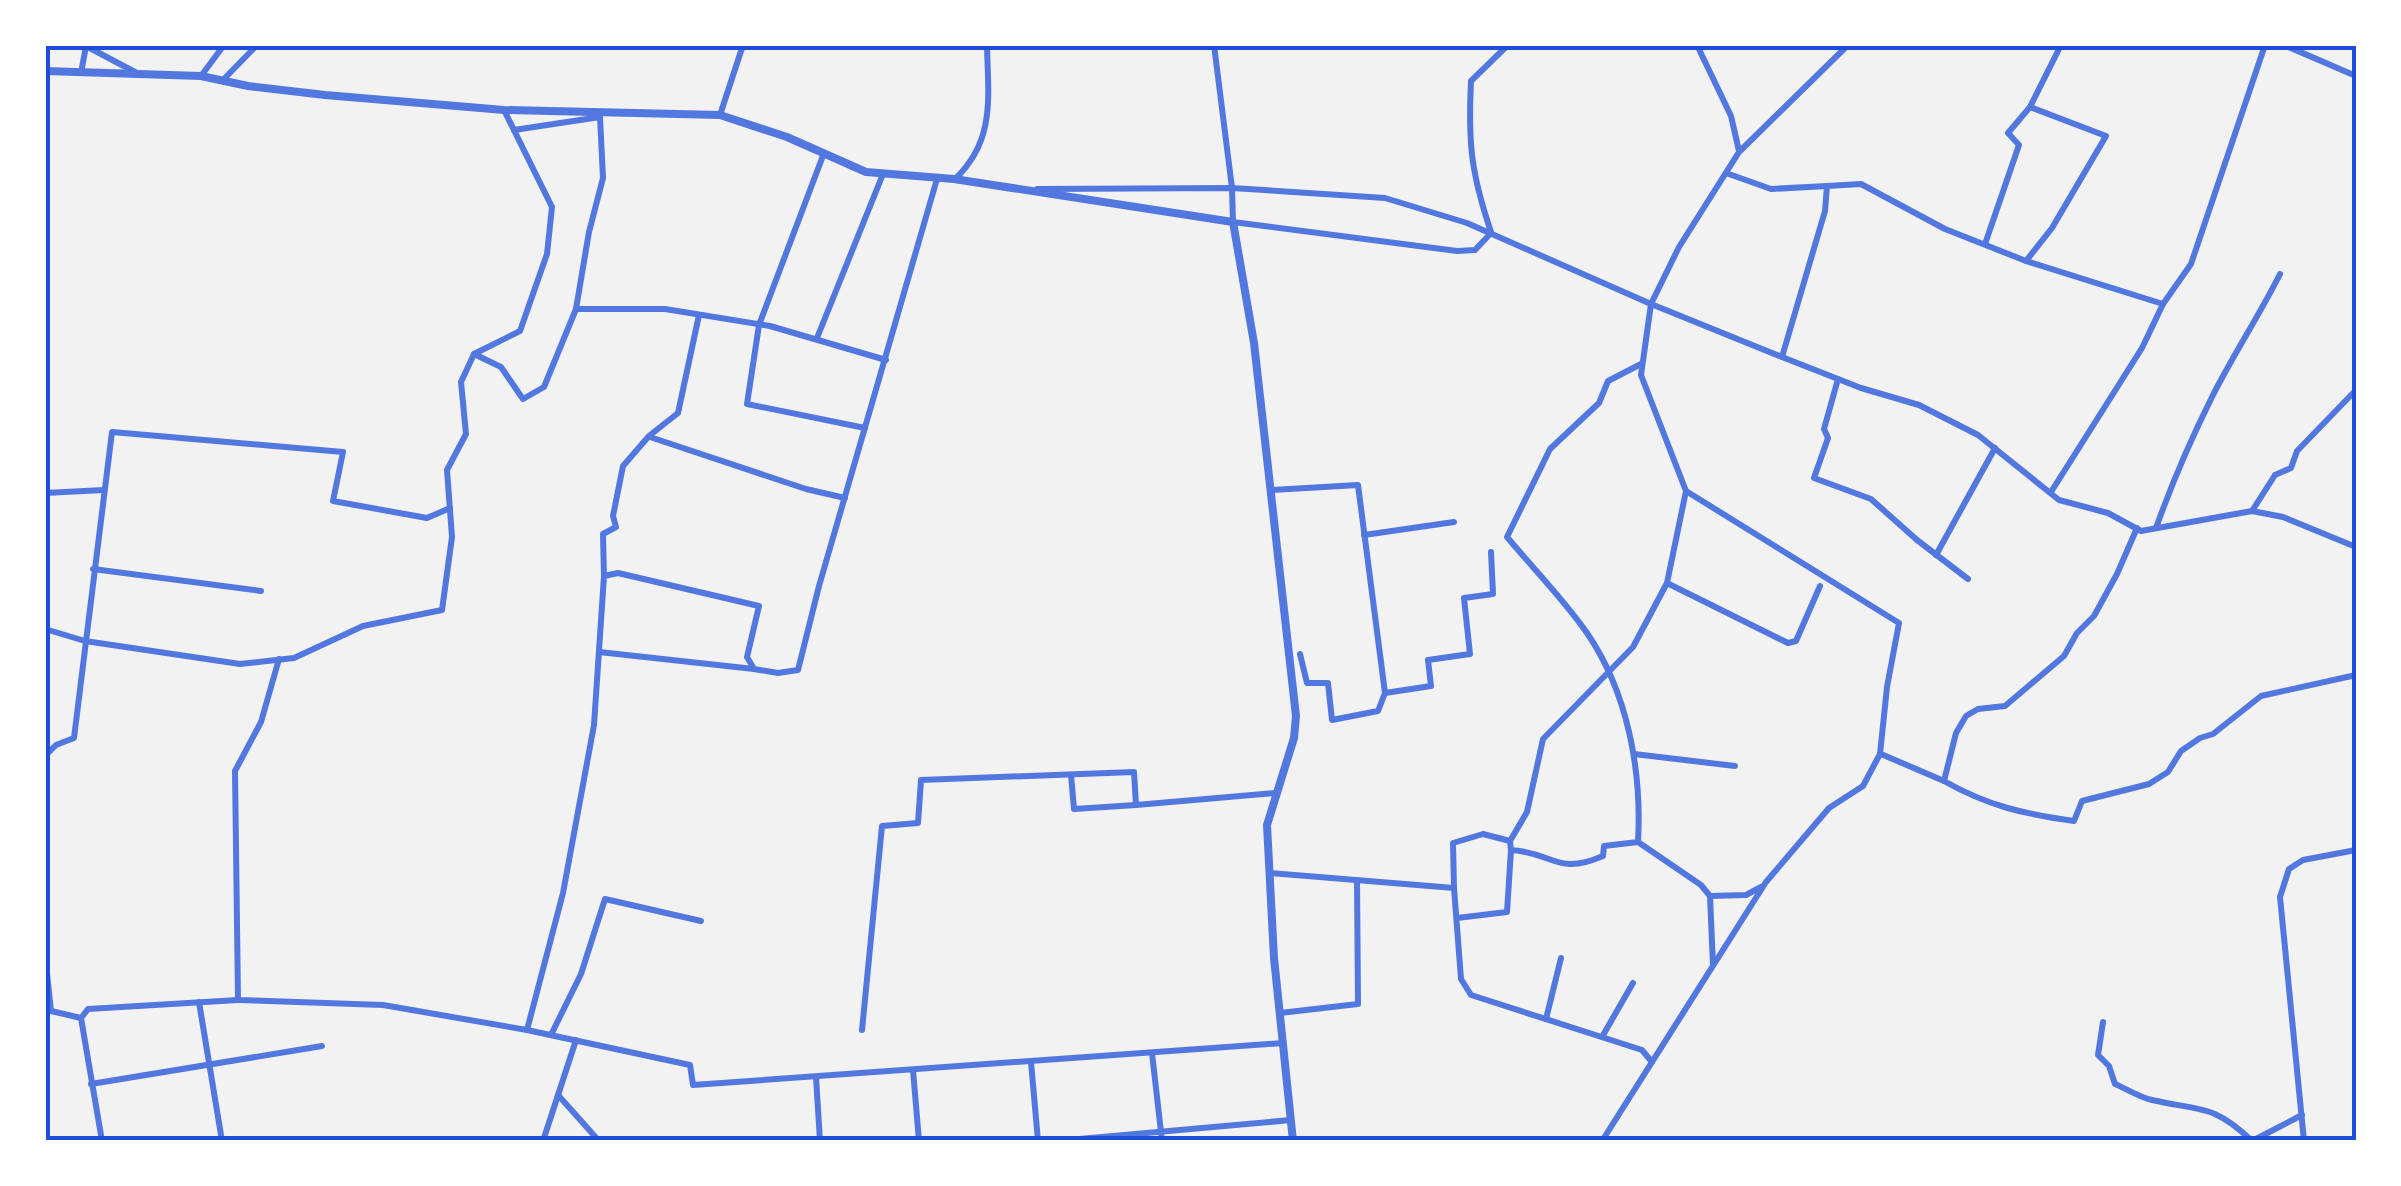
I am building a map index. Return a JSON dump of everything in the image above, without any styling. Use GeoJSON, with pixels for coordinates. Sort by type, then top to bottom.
{"type":"FeatureCollection","features":[{"type":"Feature","properties":{"kind":"street"},"geometry":{"type":"LineString","coordinates":[[81,72],[86,45],[135,72]]}},
{"type":"Feature","properties":{"kind":"street"},"geometry":{"type":"LineString","coordinates":[[202,76],[224,45]]}},
{"type":"Feature","properties":{"kind":"street"},"geometry":{"type":"LineString","coordinates":[[223,80],[257,45]]}},
{"type":"Feature","properties":{"kind":"street"},"geometry":{"type":"LineString","coordinates":[[720,115],[743,45]]}},
{"type":"Feature","properties":{"kind":"street"},"geometry":{"type":"LineString","coordinates":[[954,179],[967,168],[986,134],[987,45]]}},
{"type":"Feature","properties":{"kind":"street"},"geometry":{"type":"LineString","coordinates":[[1214,45],[1233,222],[1254,343],[1272,490],[1296,716],[1294,738],[1267,825],[1293,1141]]}},
{"type":"Feature","properties":{"kind":"street"},"geometry":{"type":"LineString","coordinates":[[1491,233],[1476,188],[1468,138],[1471,81],[1508,45]]}},
{"type":"Feature","properties":{"kind":"street"},"geometry":{"type":"LineString","coordinates":[[1697,45],[1731,116],[1739,152]]}},
{"type":"Feature","properties":{"kind":"street"},"geometry":{"type":"LineString","coordinates":[[1457,918],[1507,912],[1510,846],[1528,812],[1542,740],[1634,647],[1667,582],[1686,490],[1641,375],[1651,304],[1679,247],[1739,152],[1848,45]]}},
{"type":"Feature","properties":{"kind":"street"},"geometry":{"type":"LineString","coordinates":[[1985,244],[2019,145],[2008,133],[2030,107],[2062,45]]}},
{"type":"Feature","properties":{"kind":"street"},"geometry":{"type":"LineString","coordinates":[[2051,492],[2191,264],[2265,45]]}},
{"type":"Feature","properties":{"kind":"street"},"geometry":{"type":"LineString","coordinates":[[2284,45],[2356,76]]}},
{"type":"Feature","properties":{"kind":"street"},"geometry":{"type":"LineString","coordinates":[[45,71],[202,76],[324,96],[504,110],[720,115],[866,172],[954,179],[1233,222],[1457,251],[1476,250],[1491,233]]}},
{"type":"Feature","properties":{"kind":"street"},"geometry":{"type":"LineString","coordinates":[[2026,261],[2052,228],[2106,136],[2030,107]]}},
{"type":"Feature","properties":{"kind":"street"},"geometry":{"type":"LineString","coordinates":[[45,629],[85,641],[240,664],[294,658],[363,626],[442,610],[452,537],[447,470],[466,434],[460,382],[474,354],[520,332],[547,254],[552,207],[504,110]]}},
{"type":"Feature","properties":{"kind":"street"},"geometry":{"type":"LineString","coordinates":[[474,354],[501,367],[523,399],[544,387],[576,309],[603,178],[600,117],[514,130]]}},
{"type":"Feature","properties":{"kind":"street"},"geometry":{"type":"LineString","coordinates":[[824,153],[759,325],[747,404],[866,428]]}},
{"type":"Feature","properties":{"kind":"street"},"geometry":{"type":"LineString","coordinates":[[1726,173],[1771,189],[1861,184],[1946,229],[2026,261],[2163,304]]}},
{"type":"Feature","properties":{"kind":"street"},"geometry":{"type":"LineString","coordinates":[[818,338],[883,174]]}},
{"type":"Feature","properties":{"kind":"street"},"geometry":{"type":"LineString","coordinates":[[599,652],[778,672],[798,670],[818,586],[937,179]]}},
{"type":"Feature","properties":{"kind":"street"},"geometry":{"type":"LineString","coordinates":[[1782,356],[1825,211],[1828,186]]}},
{"type":"Feature","properties":{"kind":"street"},"geometry":{"type":"LineString","coordinates":[[1018,189],[1232,188],[1384,198],[1491,233],[1651,304],[1838,378],[1919,405],[1978,435],[2059,500],[2108,513],[2141,530],[2252,511],[2282,516],[2356,547]]}},
{"type":"Feature","properties":{"kind":"street"},"geometry":{"type":"LineString","coordinates":[[2156,528],[2212,396],[2280,274]]}},
{"type":"Feature","properties":{"kind":"street"},"geometry":{"type":"LineString","coordinates":[[576,309],[666,309],[818,338],[886,360]]}},
{"type":"Feature","properties":{"kind":"street"},"geometry":{"type":"LineString","coordinates":[[527,1030],[563,893],[594,725],[603,534],[616,527],[613,516],[623,466],[649,436],[678,414],[698,315]]}},
{"type":"Feature","properties":{"kind":"street"},"geometry":{"type":"LineString","coordinates":[[1638,842],[1634,754],[1609,672],[1587,632],[1507,537],[1550,448],[1599,403],[1608,381],[1642,364]]}},
{"type":"Feature","properties":{"kind":"street"},"geometry":{"type":"LineString","coordinates":[[1838,378],[1824,428],[1828,438],[1814,478],[1871,499],[1968,579]]}},
{"type":"Feature","properties":{"kind":"street"},"geometry":{"type":"LineString","coordinates":[[2252,511],[2275,475],[2290,468],[2297,451],[2356,390]]}},
{"type":"Feature","properties":{"kind":"street"},"geometry":{"type":"LineString","coordinates":[[45,756],[56,744],[74,738],[112,432],[343,452],[333,502],[427,518],[450,508]]}},
{"type":"Feature","properties":{"kind":"street"},"geometry":{"type":"LineString","coordinates":[[649,436],[806,489],[845,498]]}},
{"type":"Feature","properties":{"kind":"street"},"geometry":{"type":"LineString","coordinates":[[1936,555],[1995,448]]}},
{"type":"Feature","properties":{"kind":"street"},"geometry":{"type":"LineString","coordinates":[[1272,490],[1358,485],[1385,694],[1378,711],[1332,720],[1328,683],[1308,683],[1300,654]]}},
{"type":"Feature","properties":{"kind":"street"},"geometry":{"type":"LineString","coordinates":[[45,493],[104,490]]}},
{"type":"Feature","properties":{"kind":"street"},"geometry":{"type":"LineString","coordinates":[[1602,1141],[1764,886],[1829,808],[1863,786],[1880,754],[1887,687],[1900,623],[1686,490]]}},
{"type":"Feature","properties":{"kind":"street"},"geometry":{"type":"LineString","coordinates":[[1364,535],[1454,522]]}},
{"type":"Feature","properties":{"kind":"street"},"geometry":{"type":"LineString","coordinates":[[1944,780],[1956,733],[1966,716],[1978,709],[2005,706],[2064,656],[2102,602],[2137,528]]}},
{"type":"Feature","properties":{"kind":"street"},"geometry":{"type":"LineString","coordinates":[[1385,694],[1431,686],[1428,660],[1470,654],[1464,598],[1493,594],[1491,552]]}},
{"type":"Feature","properties":{"kind":"street"},"geometry":{"type":"LineString","coordinates":[[93,568],[261,591]]}},
{"type":"Feature","properties":{"kind":"street"},"geometry":{"type":"LineString","coordinates":[[604,576],[618,573],[759,606],[747,657],[754,668]]}},
{"type":"Feature","properties":{"kind":"street"},"geometry":{"type":"LineString","coordinates":[[1667,582],[1788,644],[1796,641],[1820,586]]}},
{"type":"Feature","properties":{"kind":"street"},"geometry":{"type":"LineString","coordinates":[[238,1000],[235,771],[262,722],[279,659]]}},
{"type":"Feature","properties":{"kind":"street"},"geometry":{"type":"LineString","coordinates":[[1880,754],[1999,808],[2074,821],[2082,802],[2150,784],[2168,772],[2182,751],[2212,734],[2261,696],[2356,675]]}},
{"type":"Feature","properties":{"kind":"street"},"geometry":{"type":"LineString","coordinates":[[1634,754],[1735,766]]}},
{"type":"Feature","properties":{"kind":"street"},"geometry":{"type":"LineString","coordinates":[[862,1030],[882,826],[918,823],[921,780],[1134,772],[1136,805]]}},
{"type":"Feature","properties":{"kind":"street"},"geometry":{"type":"LineString","coordinates":[[1071,776],[1074,809],[1275,794]]}},
{"type":"Feature","properties":{"kind":"street"},"geometry":{"type":"LineString","coordinates":[[1652,1062],[1642,1050],[1471,995],[1462,979],[1453,843],[1484,834],[1562,864],[1580,866],[1603,856],[1604,846],[1638,842],[1710,896],[1713,966]]}},
{"type":"Feature","properties":{"kind":"street"},"geometry":{"type":"LineString","coordinates":[[2304,1141],[2280,897],[2288,869],[2303,860],[2356,850]]}},
{"type":"Feature","properties":{"kind":"street"},"geometry":{"type":"LineString","coordinates":[[1270,872],[1454,888]]}},
{"type":"Feature","properties":{"kind":"street"},"geometry":{"type":"LineString","coordinates":[[1280,1013],[1358,1004],[1357,880]]}},
{"type":"Feature","properties":{"kind":"street"},"geometry":{"type":"LineString","coordinates":[[1710,896],[1746,895],[1764,886]]}},
{"type":"Feature","properties":{"kind":"street"},"geometry":{"type":"LineString","coordinates":[[551,1035],[581,974],[605,899],[701,921]]}},
{"type":"Feature","properties":{"kind":"street"},"geometry":{"type":"LineString","coordinates":[[45,955],[52,1010],[81,1018]]}},
{"type":"Feature","properties":{"kind":"street"},"geometry":{"type":"LineString","coordinates":[[1546,1018],[1561,958]]}},
{"type":"Feature","properties":{"kind":"street"},"geometry":{"type":"LineString","coordinates":[[1602,1037],[1634,983]]}},
{"type":"Feature","properties":{"kind":"street"},"geometry":{"type":"LineString","coordinates":[[102,1141],[81,1018],[88,1009],[238,1000],[383,1006],[527,1030],[690,1064],[693,1085],[1284,1043]]}},
{"type":"Feature","properties":{"kind":"street"},"geometry":{"type":"LineString","coordinates":[[199,1002],[222,1141]]}},
{"type":"Feature","properties":{"kind":"street"},"geometry":{"type":"LineString","coordinates":[[2103,1022],[2098,1055],[2109,1066],[2115,1084],[2150,1100],[2193,1105],[2230,1120],[2252,1141],[2302,1115]]}},
{"type":"Feature","properties":{"kind":"street"},"geometry":{"type":"LineString","coordinates":[[543,1141],[576,1040]]}},
{"type":"Feature","properties":{"kind":"street"},"geometry":{"type":"LineString","coordinates":[[92,1084],[322,1046]]}},
{"type":"Feature","properties":{"kind":"street"},"geometry":{"type":"LineString","coordinates":[[1152,1053],[1162,1136]]}},
{"type":"Feature","properties":{"kind":"street"},"geometry":{"type":"LineString","coordinates":[[1031,1062],[1038,1141]]}},
{"type":"Feature","properties":{"kind":"street"},"geometry":{"type":"LineString","coordinates":[[913,1070],[920,1141]]}},
{"type":"Feature","properties":{"kind":"street"},"geometry":{"type":"LineString","coordinates":[[816,1077],[820,1141]]}},
{"type":"Feature","properties":{"kind":"street"},"geometry":{"type":"LineString","coordinates":[[557,1094],[598,1141]]}},
{"type":"Feature","properties":{"kind":"street"},"geometry":{"type":"LineString","coordinates":[[1057,1141],[1162,1136],[1291,1120]]}},
{"type":"Feature","properties":{"kind":"street"},"geometry":{"type":"LineString","coordinates":[[1949,1141],[1963,1141]]}}]}
